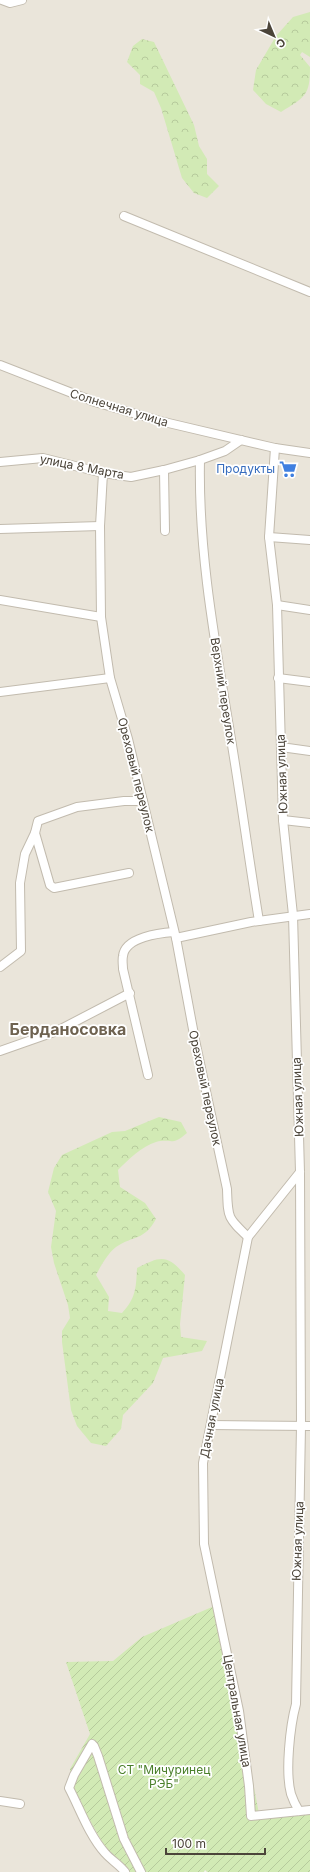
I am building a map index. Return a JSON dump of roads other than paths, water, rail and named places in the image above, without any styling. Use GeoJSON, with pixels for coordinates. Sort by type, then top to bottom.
{"type":"FeatureCollection","features":[{"type":"Feature","properties":{"kind":"street"},"geometry":{"type":"LineString","coordinates":[[2,0],[10,3],[22,0]]}},
{"type":"Feature","properties":{"kind":"street"},"geometry":{"type":"LineString","coordinates":[[124,216],[310,292]]}},
{"type":"Feature","properties":{"kind":"street","name":"Солнечная улица"},"geometry":{"type":"LineString","coordinates":[[0,365],[95,402],[160,421],[241,440]]}},
{"type":"Feature","properties":{"kind":"street"},"geometry":{"type":"LineString","coordinates":[[241,440],[274,448],[310,453]]}},
{"type":"Feature","properties":{"kind":"street","name":"улица 8 Марта"},"geometry":{"type":"LineString","coordinates":[[0,462],[43,458],[103,473],[131,477],[200,460],[225,451],[241,440]]}},
{"type":"Feature","properties":{"kind":"street","name":"Южная улица"},"geometry":{"type":"LineString","coordinates":[[274,448],[270,537],[277,606],[283,820],[293,916],[306,1426],[296,1704],[291,1721],[288,1781],[291,1795],[299,1811]]}},
{"type":"Feature","properties":{"kind":"street","name":"Верхний переулок"},"geometry":{"type":"LineString","coordinates":[[200,460],[199,498],[220,680],[231,738],[259,921]]}},
{"type":"Feature","properties":{"kind":"street"},"geometry":{"type":"LineString","coordinates":[[164,470],[165,532]]}},
{"type":"Feature","properties":{"kind":"street","name":"Ореховый переулок"},"geometry":{"type":"LineString","coordinates":[[103,473],[100,526],[101,617],[110,678],[128,739],[175,935],[194,1040],[227,1189],[228,1212],[232,1221],[248,1237]]}},
{"type":"Feature","properties":{"kind":"street"},"geometry":{"type":"LineString","coordinates":[[0,529],[100,526]]}},
{"type":"Feature","properties":{"kind":"street"},"geometry":{"type":"LineString","coordinates":[[270,537],[310,540]]}},
{"type":"Feature","properties":{"kind":"street"},"geometry":{"type":"LineString","coordinates":[[0,600],[101,617]]}},
{"type":"Feature","properties":{"kind":"street"},"geometry":{"type":"LineString","coordinates":[[277,606],[310,610]]}},
{"type":"Feature","properties":{"kind":"street"},"geometry":{"type":"LineString","coordinates":[[0,692],[110,678]]}},
{"type":"Feature","properties":{"kind":"street"},"geometry":{"type":"LineString","coordinates":[[278,678],[310,682]]}},
{"type":"Feature","properties":{"kind":"street"},"geometry":{"type":"LineString","coordinates":[[281,747],[310,751]]}},
{"type":"Feature","properties":{"kind":"street"},"geometry":{"type":"LineString","coordinates":[[0,967],[21,951],[20,883],[25,854],[35,834],[38,821],[77,807],[124,801],[143,801]]}},
{"type":"Feature","properties":{"kind":"street"},"geometry":{"type":"LineString","coordinates":[[283,820],[310,823]]}},
{"type":"Feature","properties":{"kind":"street"},"geometry":{"type":"LineString","coordinates":[[35,834],[50,885],[54,888],[129,873]]}},
{"type":"Feature","properties":{"kind":"street"},"geometry":{"type":"LineString","coordinates":[[148,1074],[130,993],[123,969],[122,955],[128,947],[141,938],[157,933],[175,935],[310,914]]}},
{"type":"Feature","properties":{"kind":"street"},"geometry":{"type":"LineString","coordinates":[[0,1051],[57,1031],[130,993]]}},
{"type":"Feature","properties":{"kind":"street"},"geometry":{"type":"LineString","coordinates":[[248,1237],[300,1172]]}},
{"type":"Feature","properties":{"kind":"street","name":"Дачная улица"},"geometry":{"type":"LineString","coordinates":[[217,1604],[204,1544],[203,1463],[248,1237]]}},
{"type":"Feature","properties":{"kind":"street"},"geometry":{"type":"LineString","coordinates":[[211,1425],[306,1426]]}},
{"type":"Feature","properties":{"kind":"street","name":"Центральная улица"},"geometry":{"type":"LineString","coordinates":[[217,1604],[239,1711],[249,1786],[251,1816],[299,1811]]}},
{"type":"Feature","properties":{"kind":"street"},"geometry":{"type":"LineString","coordinates":[[125,1872],[119,1864],[105,1853],[93,1836],[69,1788],[89,1747],[92,1744],[94,1746],[124,1839],[141,1872]]}},
{"type":"Feature","properties":{"kind":"street"},"geometry":{"type":"LineString","coordinates":[[0,1802],[20,1804]]}},
{"type":"Feature","properties":{"kind":"street"},"geometry":{"type":"LineString","coordinates":[[299,1811],[310,1810]]}},
{"type":"Feature","properties":{"kind":"place","name":"Продукты"},"geometry":{"type":"Point","coordinates":[288,469]}},
{"type":"Feature","properties":{"kind":"district","name":"Берданосовка"},"geometry":{"type":"Point","coordinates":[68,1029]}},
{"type":"Feature","properties":{"kind":"park label","name":"СТ \"Мичуринец РЭБ\""},"geometry":{"type":"Point","coordinates":[164,1777]}}]}
